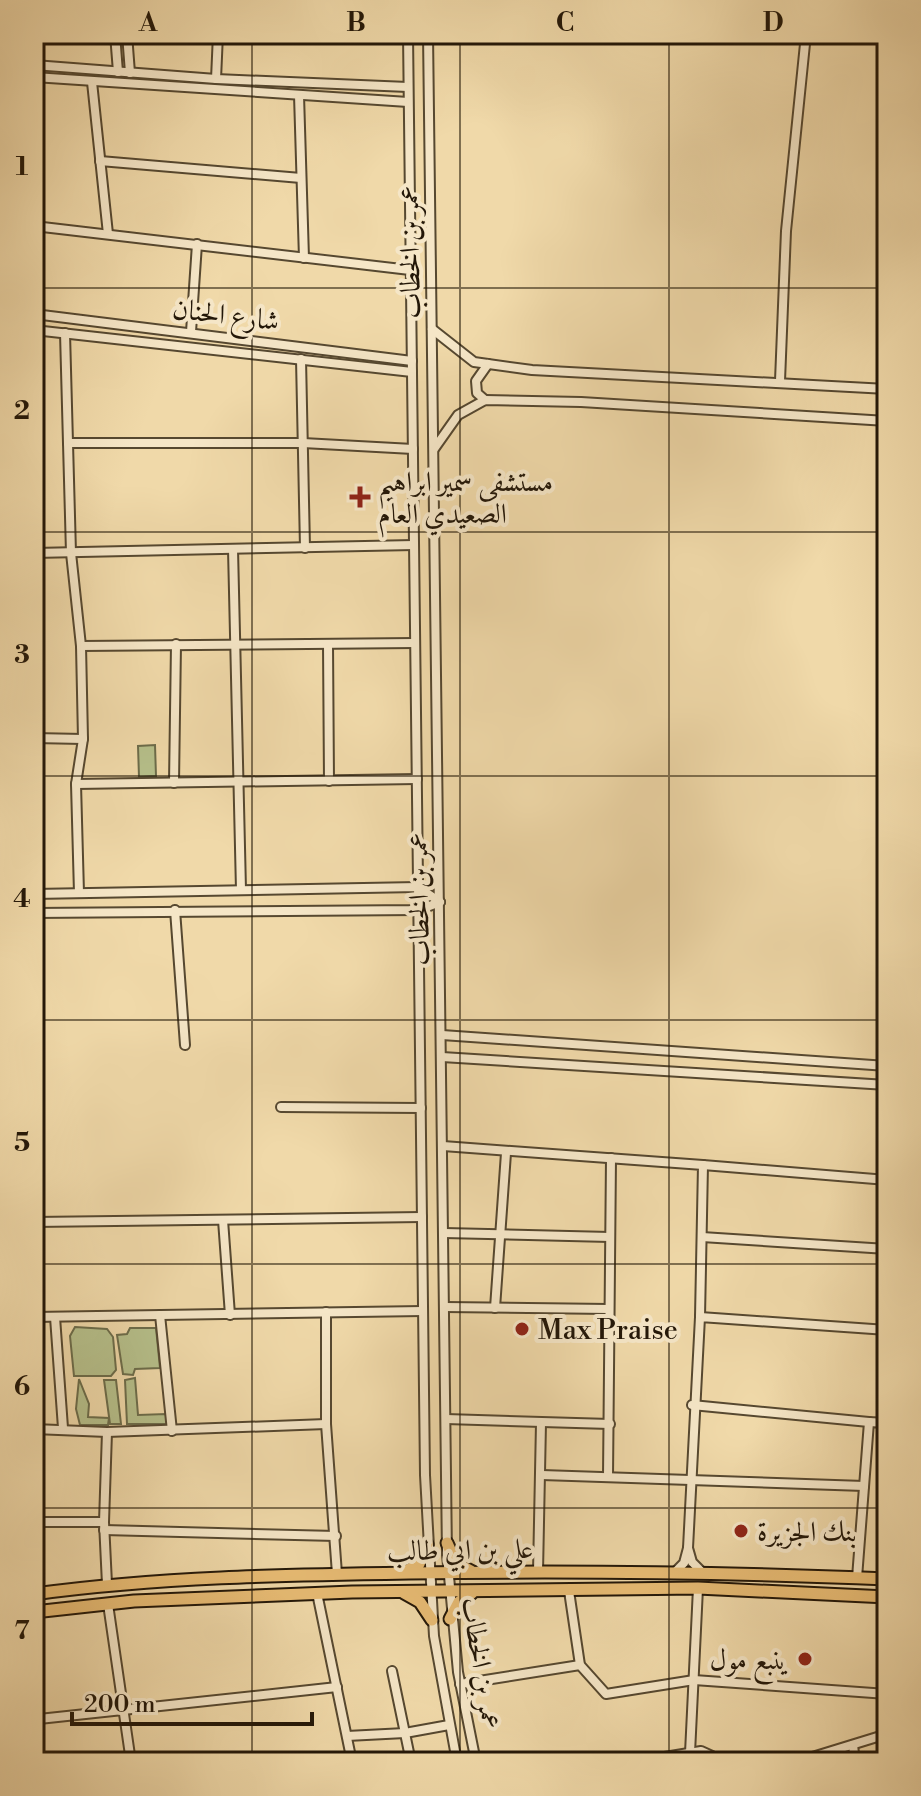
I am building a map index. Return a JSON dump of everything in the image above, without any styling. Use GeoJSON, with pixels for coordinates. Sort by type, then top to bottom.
{"type":"FeatureCollection","features":[{"type":"Feature","properties":{"kind":"main road"},"geometry":{"type":"LineString","coordinates":[[447,1543],[456,1563],[476,1572]]}},
{"type":"Feature","properties":{"kind":"main road"},"geometry":{"type":"LineString","coordinates":[[400,1573],[419,1564],[427,1544]]}},
{"type":"Feature","properties":{"kind":"main road","name":"علي بن ابي طالب"},"geometry":{"type":"LineString","coordinates":[[34,1594],[107,1584],[337,1574],[676,1571],[887,1579]]}},
{"type":"Feature","properties":{"kind":"main road","name":"علي بن ابي طالب"},"geometry":{"type":"LineString","coordinates":[[34,1612],[108,1604],[317,1593],[698,1588],[887,1597]]}},
{"type":"Feature","properties":{"kind":"main road"},"geometry":{"type":"LineString","coordinates":[[399,1592],[420,1602],[432,1620]]}},
{"type":"Feature","properties":{"kind":"main road"},"geometry":{"type":"LineString","coordinates":[[450,1619],[459,1602],[475,1592]]}},
{"type":"Feature","properties":{"kind":"street"},"geometry":{"type":"LineString","coordinates":[[115,34],[118,72]]}},
{"type":"Feature","properties":{"kind":"street"},"geometry":{"type":"LineString","coordinates":[[127,34],[130,73]]}},
{"type":"Feature","properties":{"kind":"street"},"geometry":{"type":"LineString","coordinates":[[216,79],[218,34]]}},
{"type":"Feature","properties":{"kind":"street","name":"عمر بن الخطاب"},"geometry":{"type":"LineString","coordinates":[[408,34],[427,1544],[432,1620],[457,1762]]}},
{"type":"Feature","properties":{"kind":"street","name":"عمر بن الخطاب"},"geometry":{"type":"LineString","coordinates":[[428,34],[447,1573],[450,1619],[476,1762]]}},
{"type":"Feature","properties":{"kind":"street"},"geometry":{"type":"LineString","coordinates":[[780,381],[786,231],[806,34]]}},
{"type":"Feature","properties":{"kind":"street"},"geometry":{"type":"LineString","coordinates":[[34,65],[216,79],[408,87]]}},
{"type":"Feature","properties":{"kind":"street"},"geometry":{"type":"LineString","coordinates":[[34,77],[408,102]]}},
{"type":"Feature","properties":{"kind":"street"},"geometry":{"type":"LineString","coordinates":[[92,82],[108,234]]}},
{"type":"Feature","properties":{"kind":"street"},"geometry":{"type":"LineString","coordinates":[[299,95],[304,258]]}},
{"type":"Feature","properties":{"kind":"street"},"geometry":{"type":"LineString","coordinates":[[100,161],[301,178]]}},
{"type":"Feature","properties":{"kind":"street"},"geometry":{"type":"LineString","coordinates":[[34,226],[410,270]]}},
{"type":"Feature","properties":{"kind":"street"},"geometry":{"type":"LineString","coordinates":[[191,332],[197,244]]}},
{"type":"Feature","properties":{"kind":"street","name":"شارع الحنان"},"geometry":{"type":"LineString","coordinates":[[34,314],[412,361]]}},
{"type":"Feature","properties":{"kind":"street"},"geometry":{"type":"LineString","coordinates":[[432,329],[465,358],[532,370],[887,389]]}},
{"type":"Feature","properties":{"kind":"street","name":"شارع الحنان"},"geometry":{"type":"LineString","coordinates":[[34,330],[412,372]]}},
{"type":"Feature","properties":{"kind":"street"},"geometry":{"type":"LineString","coordinates":[[65,333],[71,553],[81,646],[83,739],[76,784],[79,893]]}},
{"type":"Feature","properties":{"kind":"street"},"geometry":{"type":"LineString","coordinates":[[301,359],[305,548]]}},
{"type":"Feature","properties":{"kind":"street"},"geometry":{"type":"LineString","coordinates":[[485,400],[477,393],[476,381],[488,364]]}},
{"type":"Feature","properties":{"kind":"street"},"geometry":{"type":"LineString","coordinates":[[434,450],[458,415],[485,400],[581,402],[887,421]]}},
{"type":"Feature","properties":{"kind":"street"},"geometry":{"type":"LineString","coordinates":[[68,443],[303,443],[413,449]]}},
{"type":"Feature","properties":{"kind":"street"},"geometry":{"type":"LineString","coordinates":[[34,553],[414,545]]}},
{"type":"Feature","properties":{"kind":"street"},"geometry":{"type":"LineString","coordinates":[[233,549],[241,890]]}},
{"type":"Feature","properties":{"kind":"street"},"geometry":{"type":"LineString","coordinates":[[81,646],[415,643]]}},
{"type":"Feature","properties":{"kind":"street"},"geometry":{"type":"LineString","coordinates":[[174,783],[176,644]]}},
{"type":"Feature","properties":{"kind":"street"},"geometry":{"type":"LineString","coordinates":[[328,644],[329,781]]}},
{"type":"Feature","properties":{"kind":"street"},"geometry":{"type":"LineString","coordinates":[[34,738],[83,739]]}},
{"type":"Feature","properties":{"kind":"street"},"geometry":{"type":"LineString","coordinates":[[76,784],[417,779]]}},
{"type":"Feature","properties":{"kind":"street"},"geometry":{"type":"LineString","coordinates":[[34,894],[418,887],[440,902]]}},
{"type":"Feature","properties":{"kind":"street"},"geometry":{"type":"LineString","coordinates":[[34,913],[419,910],[440,902]]}},
{"type":"Feature","properties":{"kind":"street"},"geometry":{"type":"LineString","coordinates":[[175,910],[185,1045]]}},
{"type":"Feature","properties":{"kind":"street"},"geometry":{"type":"LineString","coordinates":[[442,1035],[887,1066]]}},
{"type":"Feature","properties":{"kind":"street"},"geometry":{"type":"LineString","coordinates":[[442,1057],[887,1085]]}},
{"type":"Feature","properties":{"kind":"street"},"geometry":{"type":"LineString","coordinates":[[281,1107],[421,1108]]}},
{"type":"Feature","properties":{"kind":"street"},"geometry":{"type":"LineString","coordinates":[[443,1146],[887,1180]]}},
{"type":"Feature","properties":{"kind":"street"},"geometry":{"type":"LineString","coordinates":[[495,1308],[506,1153]]}},
{"type":"Feature","properties":{"kind":"street"},"geometry":{"type":"LineString","coordinates":[[608,1477],[611,1158]]}},
{"type":"Feature","properties":{"kind":"street"},"geometry":{"type":"LineString","coordinates":[[676,1571],[684,1563],[688,1548],[692,1405],[700,1317],[703,1165]]}},
{"type":"Feature","properties":{"kind":"street"},"geometry":{"type":"LineString","coordinates":[[34,1222],[422,1217]]}},
{"type":"Feature","properties":{"kind":"street"},"geometry":{"type":"LineString","coordinates":[[223,1220],[230,1315]]}},
{"type":"Feature","properties":{"kind":"street"},"geometry":{"type":"LineString","coordinates":[[444,1233],[610,1237]]}},
{"type":"Feature","properties":{"kind":"street"},"geometry":{"type":"LineString","coordinates":[[702,1237],[887,1249]]}},
{"type":"Feature","properties":{"kind":"street"},"geometry":{"type":"LineString","coordinates":[[445,1307],[609,1309]]}},
{"type":"Feature","properties":{"kind":"street"},"geometry":{"type":"LineString","coordinates":[[34,1317],[423,1311]]}},
{"type":"Feature","properties":{"kind":"street"},"geometry":{"type":"LineString","coordinates":[[326,1312],[326,1424],[337,1574]]}},
{"type":"Feature","properties":{"kind":"street"},"geometry":{"type":"LineString","coordinates":[[160,1315],[172,1431]]}},
{"type":"Feature","properties":{"kind":"street"},"geometry":{"type":"LineString","coordinates":[[55,1317],[63,1428]]}},
{"type":"Feature","properties":{"kind":"street"},"geometry":{"type":"LineString","coordinates":[[700,1317],[887,1330]]}},
{"type":"Feature","properties":{"kind":"street"},"geometry":{"type":"LineString","coordinates":[[692,1405],[887,1423]]}},
{"type":"Feature","properties":{"kind":"street"},"geometry":{"type":"LineString","coordinates":[[446,1419],[610,1424]]}},
{"type":"Feature","properties":{"kind":"street"},"geometry":{"type":"LineString","coordinates":[[857,1578],[869,1422]]}},
{"type":"Feature","properties":{"kind":"street"},"geometry":{"type":"LineString","coordinates":[[538,1572],[541,1423]]}},
{"type":"Feature","properties":{"kind":"street"},"geometry":{"type":"LineString","coordinates":[[34,1429],[172,1431],[326,1424]]}},
{"type":"Feature","properties":{"kind":"street"},"geometry":{"type":"LineString","coordinates":[[107,1432],[104,1526],[107,1584]]}},
{"type":"Feature","properties":{"kind":"street"},"geometry":{"type":"LineString","coordinates":[[542,1475],[864,1486]]}},
{"type":"Feature","properties":{"kind":"street"},"geometry":{"type":"LineString","coordinates":[[34,1522],[336,1536]]}},
{"type":"Feature","properties":{"kind":"street"},"geometry":{"type":"LineString","coordinates":[[688,1548],[692,1562],[702,1572]]}},
{"type":"Feature","properties":{"kind":"street"},"geometry":{"type":"LineString","coordinates":[[690,1753],[698,1588]]}},
{"type":"Feature","properties":{"kind":"street"},"geometry":{"type":"LineString","coordinates":[[569,1591],[580,1665],[606,1694],[694,1680],[887,1694]]}},
{"type":"Feature","properties":{"kind":"street"},"geometry":{"type":"LineString","coordinates":[[317,1593],[352,1762]]}},
{"type":"Feature","properties":{"kind":"street"},"geometry":{"type":"LineString","coordinates":[[108,1604],[131,1762]]}},
{"type":"Feature","properties":{"kind":"street"},"geometry":{"type":"LineString","coordinates":[[460,1684],[580,1665]]}},
{"type":"Feature","properties":{"kind":"street"},"geometry":{"type":"LineString","coordinates":[[392,1671],[411,1762]]}},
{"type":"Feature","properties":{"kind":"street"},"geometry":{"type":"LineString","coordinates":[[39,1719],[337,1687]]}},
{"type":"Feature","properties":{"kind":"street"},"geometry":{"type":"LineString","coordinates":[[347,1736],[405,1733],[449,1725]]}},
{"type":"Feature","properties":{"kind":"street"},"geometry":{"type":"LineString","coordinates":[[796,1762],[887,1734]]}},
{"type":"Feature","properties":{"kind":"street"},"geometry":{"type":"LineString","coordinates":[[853,1745],[855,1762]]}},
{"type":"Feature","properties":{"kind":"street"},"geometry":{"type":"LineString","coordinates":[[634,1762],[701,1751],[712,1756],[713,1762]]}},
{"type":"Feature","properties":{"kind":"green space"},"geometry":{"type":"Polygon","coordinates":[[[155,745],[156,776],[139,777],[138,746],[155,745]]]}},
{"type":"Feature","properties":{"kind":"green space"},"geometry":{"type":"Polygon","coordinates":[[[75,1327],[107,1329],[113,1337],[116,1370],[111,1376],[74,1376],[70,1336],[75,1327]]]}},
{"type":"Feature","properties":{"kind":"green space"},"geometry":{"type":"Polygon","coordinates":[[[130,1328],[156,1328],[160,1368],[135,1369],[133,1375],[123,1374],[117,1335],[127,1334],[130,1328]]]}},
{"type":"Feature","properties":{"kind":"green space"},"geometry":{"type":"Polygon","coordinates":[[[135,1378],[138,1415],[166,1414],[167,1424],[127,1424],[125,1380],[135,1378]]]}},
{"type":"Feature","properties":{"kind":"green space"},"geometry":{"type":"Polygon","coordinates":[[[79,1379],[89,1404],[88,1417],[109,1418],[108,1425],[80,1425],[76,1409],[79,1379]]]}},
{"type":"Feature","properties":{"kind":"green space"},"geometry":{"type":"Polygon","coordinates":[[[104,1380],[116,1380],[121,1424],[110,1424],[104,1380]]]}},
{"type":"Feature","properties":{"kind":"place","name":"مستشفى سمير ابراهيم الصعيدي العام"},"geometry":{"type":"Point","coordinates":[360,497]}},
{"type":"Feature","properties":{"kind":"place","name":"Max Praise"},"geometry":{"type":"Point","coordinates":[522,1329]}},
{"type":"Feature","properties":{"kind":"place","name":"بنك الجزيرة"},"geometry":{"type":"Point","coordinates":[741,1531]}},
{"type":"Feature","properties":{"kind":"place","name":"ينبع مول"},"geometry":{"type":"Point","coordinates":[805,1659]}}]}
